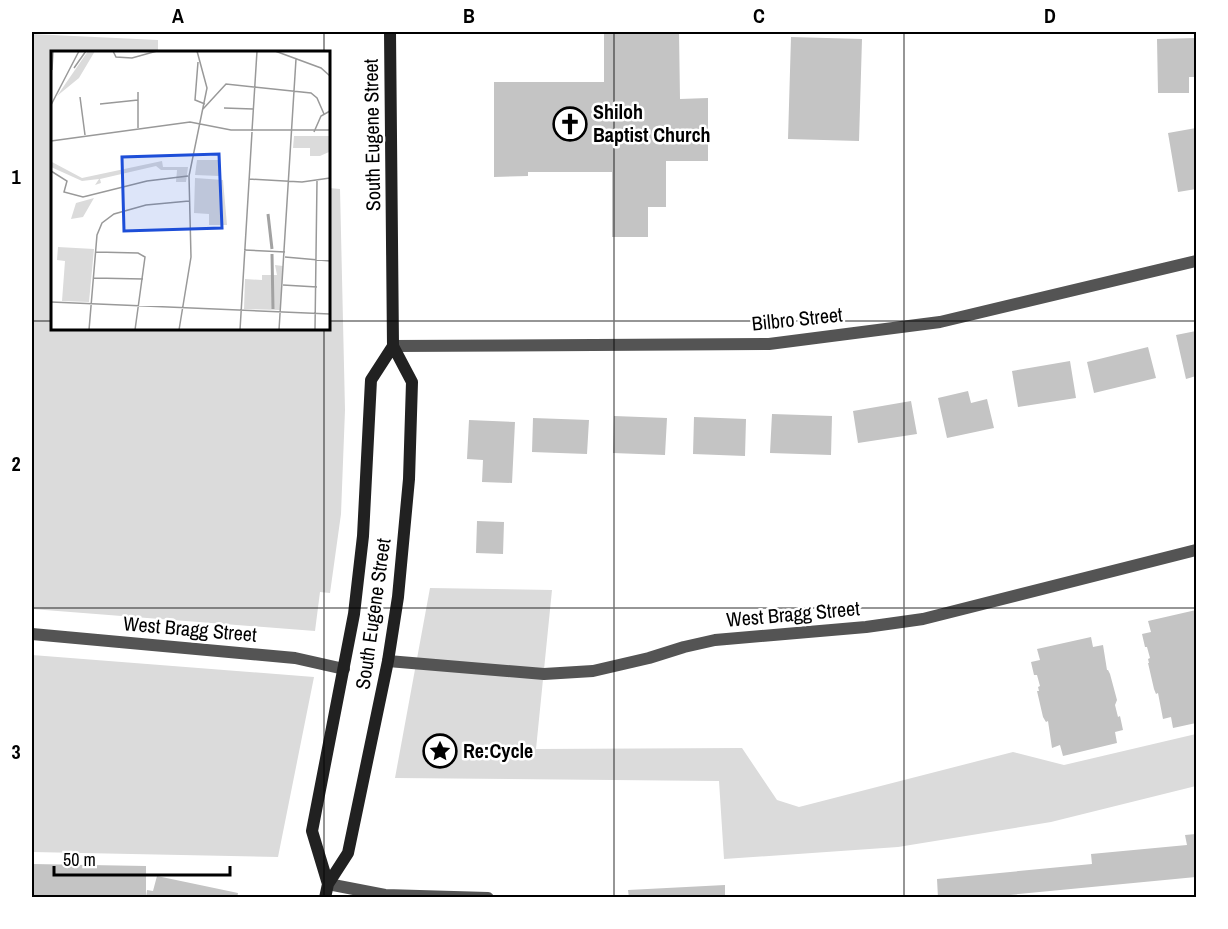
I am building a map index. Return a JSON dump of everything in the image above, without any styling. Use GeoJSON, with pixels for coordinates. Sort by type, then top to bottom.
{"type":"FeatureCollection","features":[{"type":"Feature","properties":{"kind":"main road","name":"South Eugene Street"},"geometry":{"type":"LineString","coordinates":[[325,897],[328,884],[348,852],[388,661],[404,542],[409,479],[412,382],[393,346],[390,32]]}},
{"type":"Feature","properties":{"kind":"main road","name":"South Eugene Street"},"geometry":{"type":"LineString","coordinates":[[328,884],[312,831],[354,614],[369,459],[371,380],[393,346]]}},
{"type":"Feature","properties":{"kind":"street","name":"Bilbro Street"},"geometry":{"type":"LineString","coordinates":[[393,346],[769,344],[940,322],[1197,261]]}},
{"type":"Feature","properties":{"kind":"street","name":"West Bragg Street"},"geometry":{"type":"LineString","coordinates":[[388,661],[544,674],[593,671],[714,640],[866,627],[923,619],[1197,550]]}},
{"type":"Feature","properties":{"kind":"street","name":"West Bragg Street"},"geometry":{"type":"LineString","coordinates":[[32,634],[295,658],[344,669]]}},
{"type":"Feature","properties":{"kind":"street"},"geometry":{"type":"LineString","coordinates":[[328,884],[385,895],[488,897]]}},
{"type":"Feature","properties":{"kind":"shaded area"},"geometry":{"type":"Polygon","coordinates":[[[32,34],[158,40],[158,51],[51,51],[51,330],[330,330],[330,188],[340,189],[345,410],[341,514],[330,593],[320,592],[315,631],[32,609],[32,34]]]}},
{"type":"Feature","properties":{"kind":"shaded area"},"geometry":{"type":"Polygon","coordinates":[[[430,588],[552,590],[536,749],[742,748],[777,800],[799,807],[1013,752],[1064,765],[1196,734],[1196,786],[1051,822],[898,847],[724,859],[719,781],[395,778],[430,588]]]}},
{"type":"Feature","properties":{"kind":"shaded area"},"geometry":{"type":"Polygon","coordinates":[[[32,655],[314,677],[278,857],[32,852],[32,655]]]}},
{"type":"Feature","properties":{"kind":"building"},"geometry":{"type":"Polygon","coordinates":[[[604,32],[679,32],[680,99],[708,98],[708,161],[666,161],[666,207],[648,207],[648,237],[612,237],[612,172],[528,172],[528,176],[494,177],[494,82],[604,82],[604,32]]]}},
{"type":"Feature","properties":{"kind":"building"},"geometry":{"type":"Polygon","coordinates":[[[791,37],[862,39],[859,141],[788,139],[791,37]]]}},
{"type":"Feature","properties":{"kind":"building"},"geometry":{"type":"Polygon","coordinates":[[[1196,38],[1196,77],[1189,77],[1189,93],[1158,93],[1157,39],[1196,38]]]}},
{"type":"Feature","properties":{"kind":"building"},"geometry":{"type":"Polygon","coordinates":[[[1196,128],[1196,189],[1178,192],[1168,133],[1196,128]]]}},
{"type":"Feature","properties":{"kind":"building"},"geometry":{"type":"Polygon","coordinates":[[[1196,331],[1196,376],[1186,379],[1176,335],[1196,331]]]}},
{"type":"Feature","properties":{"kind":"building"},"geometry":{"type":"Polygon","coordinates":[[[1148,347],[1156,378],[1094,393],[1087,362],[1148,347]]]}},
{"type":"Feature","properties":{"kind":"building"},"geometry":{"type":"Polygon","coordinates":[[[1070,361],[1076,398],[1018,407],[1012,371],[1070,361]]]}},
{"type":"Feature","properties":{"kind":"building"},"geometry":{"type":"Polygon","coordinates":[[[968,391],[971,403],[987,399],[994,428],[947,438],[938,398],[968,391]]]}},
{"type":"Feature","properties":{"kind":"building"},"geometry":{"type":"Polygon","coordinates":[[[911,401],[917,434],[858,443],[853,411],[911,401]]]}},
{"type":"Feature","properties":{"kind":"building"},"geometry":{"type":"Polygon","coordinates":[[[772,414],[832,416],[831,455],[770,453],[772,414]]]}},
{"type":"Feature","properties":{"kind":"building"},"geometry":{"type":"Polygon","coordinates":[[[614,416],[667,418],[665,455],[613,453],[614,416]]]}},
{"type":"Feature","properties":{"kind":"building"},"geometry":{"type":"Polygon","coordinates":[[[694,417],[746,419],[745,456],[693,454],[694,417]]]}},
{"type":"Feature","properties":{"kind":"building"},"geometry":{"type":"Polygon","coordinates":[[[533,418],[589,420],[587,454],[532,452],[533,418]]]}},
{"type":"Feature","properties":{"kind":"building"},"geometry":{"type":"Polygon","coordinates":[[[469,420],[515,422],[512,483],[482,482],[483,460],[467,459],[469,420]]]}},
{"type":"Feature","properties":{"kind":"building"},"geometry":{"type":"Polygon","coordinates":[[[477,521],[504,522],[503,554],[476,553],[477,521]]]}},
{"type":"Feature","properties":{"kind":"building"},"geometry":{"type":"Polygon","coordinates":[[[1196,610],[1196,723],[1173,728],[1171,717],[1163,719],[1158,693],[1156,694],[1154,689],[1148,663],[1150,658],[1142,634],[1151,632],[1148,621],[1196,610]]]}},
{"type":"Feature","properties":{"kind":"building"},"geometry":{"type":"Polygon","coordinates":[[[1091,637],[1093,647],[1103,645],[1107,670],[1117,700],[1115,705],[1123,730],[1115,732],[1117,743],[1063,756],[1060,745],[1052,748],[1048,721],[1046,722],[1043,717],[1037,691],[1040,686],[1031,662],[1040,660],[1037,649],[1091,637]]]}},
{"type":"Feature","properties":{"kind":"building"},"geometry":{"type":"Polygon","coordinates":[[[1196,834],[1196,877],[978,898],[938,898],[937,879],[1092,864],[1091,854],[1187,845],[1185,835],[1196,834]]]}},
{"type":"Feature","properties":{"kind":"building"},"geometry":{"type":"Polygon","coordinates":[[[32,864],[146,866],[146,897],[147,890],[153,891],[157,876],[238,893],[237,898],[32,896],[32,864]]]}},
{"type":"Feature","properties":{"kind":"building"},"geometry":{"type":"Polygon","coordinates":[[[725,885],[725,898],[629,898],[628,890],[725,885]]]}},
{"type":"Feature","properties":{"kind":"place","name":"Shiloh Baptist Church"},"geometry":{"type":"Point","coordinates":[570,124]}},
{"type":"Feature","properties":{"kind":"place","name":"Re:Cycle"},"geometry":{"type":"Point","coordinates":[440,751]}}]}
